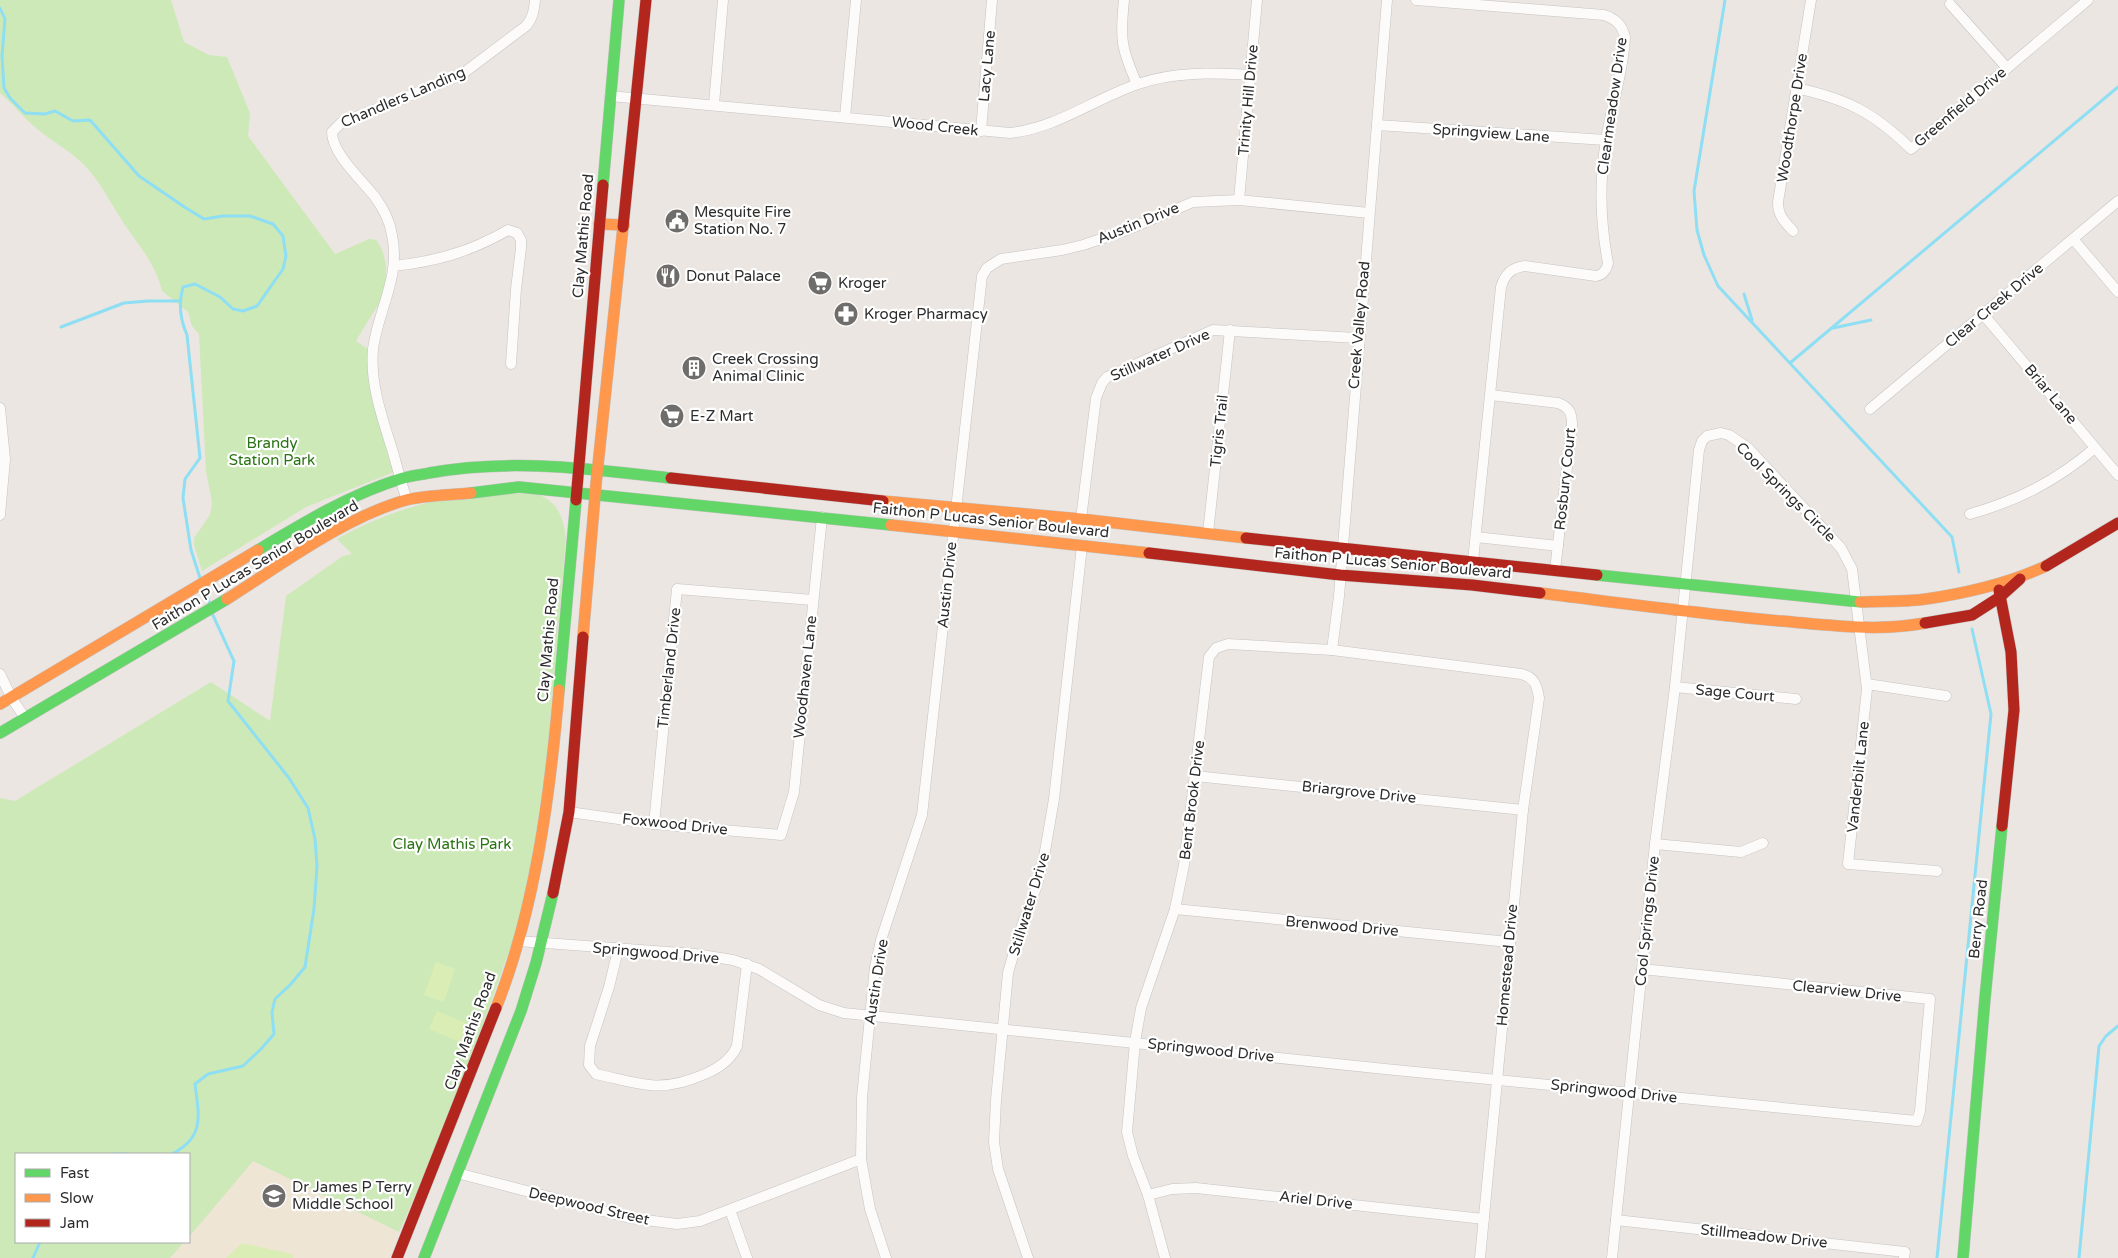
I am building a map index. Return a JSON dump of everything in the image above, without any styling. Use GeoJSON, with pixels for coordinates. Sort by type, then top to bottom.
{"type":"FeatureCollection","features":[{"type":"Feature","properties":{"kind":"main road","name":"Clay Mathis Road"},"geometry":{"type":"LineString","coordinates":[[397,1258],[501,995],[518,941],[535,870],[554,741],[619,0]]}},
{"type":"Feature","properties":{"kind":"main road"},"geometry":{"type":"LineString","coordinates":[[424,1258],[521,1011],[557,876],[569,812],[598,470],[646,0]]}},
{"type":"Feature","properties":{"kind":"main road"},"geometry":{"type":"LineString","coordinates":[[599,224],[624,226]]}},
{"type":"Feature","properties":{"kind":"main road"},"geometry":{"type":"LineString","coordinates":[[590,325],[614,327]]}},
{"type":"Feature","properties":{"kind":"main road","name":"Faithon P Lucas Senior Boulevard"},"geometry":{"type":"LineString","coordinates":[[0,704],[328,508],[400,479],[452,469],[490,465],[553,465],[788,491],[1081,519],[1342,550],[1473,561],[1856,602],[1925,599],[1998,584],[2024,576],[2073,551],[2118,522]]}},
{"type":"Feature","properties":{"kind":"main road","name":"Faithon P Lucas Senior Boulevard"},"geometry":{"type":"LineString","coordinates":[[0,733],[170,633],[338,530],[362,518],[407,500],[519,487],[954,531],[1340,575],[1472,585],[1682,610],[1859,628],[1910,626],[1972,615],[2000,597],[2024,576]]}},
{"type":"Feature","properties":{"kind":"main road"},"geometry":{"type":"LineString","coordinates":[[786,514],[788,491]]}},
{"type":"Feature","properties":{"kind":"main road","name":"Berry Road"},"geometry":{"type":"LineString","coordinates":[[1963,1258],[1985,998],[2014,710],[2011,652],[1998,584]]}},
{"type":"Feature","properties":{"kind":"street","name":"Chandlers Landing"},"geometry":{"type":"LineString","coordinates":[[394,266],[392,233],[384,211],[339,152],[332,137],[333,128],[340,123],[461,75],[526,26],[531,20],[535,0]]}},
{"type":"Feature","properties":{"kind":"street"},"geometry":{"type":"LineString","coordinates":[[714,104],[723,0]]}},
{"type":"Feature","properties":{"kind":"street"},"geometry":{"type":"LineString","coordinates":[[846,117],[856,0]]}},
{"type":"Feature","properties":{"kind":"street","name":"Lacy Lane"},"geometry":{"type":"LineString","coordinates":[[981,132],[992,0]]}},
{"type":"Feature","properties":{"kind":"street"},"geometry":{"type":"LineString","coordinates":[[1124,0],[1122,42],[1124,53],[1137,84]]}},
{"type":"Feature","properties":{"kind":"street","name":"Trinity Hill Drive"},"geometry":{"type":"LineString","coordinates":[[1240,200],[1257,0]]}},
{"type":"Feature","properties":{"kind":"street","name":"Creek Valley Road"},"geometry":{"type":"LineString","coordinates":[[1332,650],[1340,575],[1387,0]]}},
{"type":"Feature","properties":{"kind":"street","name":"Clearmeadow Drive"},"geometry":{"type":"LineString","coordinates":[[1416,0],[1604,15],[1617,21],[1623,30],[1624,43],[1606,140],[1600,197],[1607,268],[1600,276],[1525,266],[1512,269],[1507,273],[1501,288],[1473,561]]}},
{"type":"Feature","properties":{"kind":"street","name":"Woodthorpe Drive"},"geometry":{"type":"LineString","coordinates":[[1793,231],[1778,212],[1778,202],[1810,0]]}},
{"type":"Feature","properties":{"kind":"street","name":"Greenfield Drive"},"geometry":{"type":"LineString","coordinates":[[1796,88],[1835,97],[1861,109],[1885,125],[1911,148],[2088,0]]}},
{"type":"Feature","properties":{"kind":"street"},"geometry":{"type":"LineString","coordinates":[[1950,4],[2007,68]]}},
{"type":"Feature","properties":{"kind":"street","name":"Wood Creek"},"geometry":{"type":"LineString","coordinates":[[610,96],[714,104],[981,132],[1010,133],[1032,130],[1054,122],[1137,84],[1169,75],[1196,73],[1251,75]]}},
{"type":"Feature","properties":{"kind":"street","name":"Springview Lane"},"geometry":{"type":"LineString","coordinates":[[1377,125],[1606,140]]}},
{"type":"Feature","properties":{"kind":"street","name":"Austin Drive"},"geometry":{"type":"LineString","coordinates":[[886,1258],[870,1209],[861,1159],[862,1097],[875,967],[881,940],[922,815],[980,282],[987,268],[1001,259],[1083,245],[1127,230],[1192,202],[1240,200],[1369,213]]}},
{"type":"Feature","properties":{"kind":"street","name":"Clear Creek Drive"},"geometry":{"type":"LineString","coordinates":[[1870,409],[2118,201]]}},
{"type":"Feature","properties":{"kind":"street"},"geometry":{"type":"LineString","coordinates":[[407,500],[379,408],[374,372],[373,350],[394,266],[430,262],[475,246],[508,230],[517,233],[521,248],[516,289],[512,364]]}},
{"type":"Feature","properties":{"kind":"street"},"geometry":{"type":"LineString","coordinates":[[2073,239],[2118,292]]}},
{"type":"Feature","properties":{"kind":"street","name":"Briar Lane"},"geometry":{"type":"LineString","coordinates":[[1983,314],[2118,475]]}},
{"type":"Feature","properties":{"kind":"street","name":"Stillwater Drive"},"geometry":{"type":"LineString","coordinates":[[1081,519],[1096,398],[1102,383],[1117,371],[1213,330],[1358,338]]}},
{"type":"Feature","properties":{"kind":"street","name":"Tigris Trail"},"geometry":{"type":"LineString","coordinates":[[1208,533],[1230,330]]}},
{"type":"Feature","properties":{"kind":"street","name":"Rosbury Court"},"geometry":{"type":"LineString","coordinates":[[1490,395],[1558,403],[1564,405],[1570,413],[1572,424],[1555,570]]}},
{"type":"Feature","properties":{"kind":"street"},"geometry":{"type":"LineString","coordinates":[[0,408],[5,459],[0,515]]}},
{"type":"Feature","properties":{"kind":"street","name":"Cool Springs Circle"},"geometry":{"type":"LineString","coordinates":[[1684,584],[1698,450],[1702,441],[1707,436],[1721,433],[1748,448],[1841,548],[1852,568],[1856,602]]}},
{"type":"Feature","properties":{"kind":"street"},"geometry":{"type":"LineString","coordinates":[[1970,514],[2002,505],[2032,492],[2072,467],[2096,448]]}},
{"type":"Feature","properties":{"kind":"street","name":"Woodhaven Lane"},"geometry":{"type":"LineString","coordinates":[[781,835],[794,792],[822,517]]}},
{"type":"Feature","properties":{"kind":"street"},"geometry":{"type":"LineString","coordinates":[[1476,537],[1558,546]]}},
{"type":"Feature","properties":{"kind":"street","name":"Stillwater Drive"},"geometry":{"type":"LineString","coordinates":[[1028,1258],[998,1169],[994,1142],[1001,1028],[1008,973],[1039,876],[1054,799],[1082,546]]}},
{"type":"Feature","properties":{"kind":"street","name":"Cool Springs Drive"},"geometry":{"type":"LineString","coordinates":[[1612,1258],[1655,844],[1675,687],[1684,584]]}},
{"type":"Feature","properties":{"kind":"street","name":"Timberland Drive"},"geometry":{"type":"LineString","coordinates":[[654,824],[677,589],[813,600]]}},
{"type":"Feature","properties":{"kind":"street","name":"Vanderbilt Lane"},"geometry":{"type":"LineString","coordinates":[[1856,602],[1867,684],[1848,864],[1937,871]]}},
{"type":"Feature","properties":{"kind":"street","name":"Bent Brook Drive"},"geometry":{"type":"LineString","coordinates":[[1165,1258],[1148,1195],[1133,1156],[1127,1132],[1135,1042],[1141,1008],[1174,909],[1184,865],[1207,664],[1213,651],[1220,646],[1228,644],[1332,650],[1529,676]]}},
{"type":"Feature","properties":{"kind":"street"},"geometry":{"type":"LineString","coordinates":[[0,674],[11,697],[25,718]]}},
{"type":"Feature","properties":{"kind":"street","name":"Homestead Drive"},"geometry":{"type":"LineString","coordinates":[[1480,1258],[1509,942],[1523,810],[1539,698],[1537,687],[1529,676]]}},
{"type":"Feature","properties":{"kind":"street"},"geometry":{"type":"LineString","coordinates":[[1867,684],[1946,696]]}},
{"type":"Feature","properties":{"kind":"street","name":"Sage Court"},"geometry":{"type":"LineString","coordinates":[[1675,687],[1796,698]]}},
{"type":"Feature","properties":{"kind":"street","name":"Briargrove Drive"},"geometry":{"type":"LineString","coordinates":[[1195,776],[1523,810]]}},
{"type":"Feature","properties":{"kind":"street","name":"Foxwood Drive"},"geometry":{"type":"LineString","coordinates":[[569,812],[654,824],[781,835]]}},
{"type":"Feature","properties":{"kind":"street"},"geometry":{"type":"LineString","coordinates":[[1655,844],[1741,852],[1763,843]]}},
{"type":"Feature","properties":{"kind":"street","name":"Brenwood Drive"},"geometry":{"type":"LineString","coordinates":[[1174,909],[1509,942]]}},
{"type":"Feature","properties":{"kind":"street","name":"Springwood Drive"},"geometry":{"type":"LineString","coordinates":[[518,941],[618,950],[696,954],[747,964],[819,1005],[844,1013],[870,1014],[1497,1080],[1917,1121]]}},
{"type":"Feature","properties":{"kind":"street"},"geometry":{"type":"LineString","coordinates":[[618,950],[608,992],[590,1046],[589,1065],[596,1074],[648,1086],[665,1087],[689,1081],[723,1064],[734,1053],[737,1046],[747,964]]}},
{"type":"Feature","properties":{"kind":"street","name":"Clearview Drive"},"geometry":{"type":"LineString","coordinates":[[1642,969],[1930,999],[1920,1111],[1917,1121]]}},
{"type":"Feature","properties":{"kind":"street","name":"Deepwood Street"},"geometry":{"type":"LineString","coordinates":[[457,1173],[630,1218],[677,1224],[692,1222],[730,1210],[861,1159]]}},
{"type":"Feature","properties":{"kind":"street","name":"Ariel Drive"},"geometry":{"type":"LineString","coordinates":[[1148,1195],[1172,1189],[1196,1188],[1484,1219]]}},
{"type":"Feature","properties":{"kind":"street"},"geometry":{"type":"LineString","coordinates":[[730,1210],[747,1258]]}},
{"type":"Feature","properties":{"kind":"street","name":"Stillmeadow Drive"},"geometry":{"type":"LineString","coordinates":[[1616,1220],[1905,1252],[1904,1258]]}},
{"type":"Feature","properties":{"kind":"shaded area","name":"Dr James P Terry Middle School"},"geometry":{"type":"Polygon","coordinates":[[[253,1161],[399,1232],[389,1258],[170,1258],[183,1243],[190,1243],[190,1236],[253,1161]]]}},
{"type":"Feature","properties":{"kind":"green space","name":"Brandy Station Park"},"geometry":{"type":"Polygon","coordinates":[[[0,0],[171,0],[184,42],[209,55],[227,57],[250,113],[248,136],[335,254],[369,239],[376,240],[380,246],[385,262],[385,289],[379,304],[356,341],[369,350],[370,386],[394,472],[306,507],[202,571],[194,545],[194,538],[210,515],[212,502],[206,471],[199,334],[192,326],[188,312],[162,291],[148,258],[93,175],[75,157],[36,128],[0,93],[0,0]]]}},
{"type":"Feature","properties":{"kind":"green space","name":"Clay Mathis Park"},"geometry":{"type":"Polygon","coordinates":[[[535,493],[543,496],[554,505],[563,522],[566,538],[546,768],[531,866],[516,932],[449,1120],[399,1232],[253,1161],[190,1236],[190,1153],[15,1153],[15,1243],[183,1243],[170,1258],[0,1258],[0,798],[15,801],[211,682],[270,721],[286,596],[343,556],[352,554],[337,539],[366,524],[411,507],[457,497],[535,493]]]}},
{"type":"Feature","properties":{"kind":"green space"},"geometry":{"type":"Polygon","coordinates":[[[436,962],[455,969],[444,1002],[424,995],[436,962]]]}},
{"type":"Feature","properties":{"kind":"green space"},"geometry":{"type":"Polygon","coordinates":[[[437,1011],[468,1024],[460,1042],[429,1029],[437,1011]]]}},
{"type":"Feature","properties":{"kind":"green space"},"geometry":{"type":"Polygon","coordinates":[[[242,1243],[292,1254],[293,1258],[226,1258],[242,1243]]]}},
{"type":"Feature","properties":{"kind":"waterway"},"geometry":{"type":"LineString","coordinates":[[1725,0],[1694,191],[1697,230],[1704,255],[1718,286],[1952,537],[1959,572]]}},
{"type":"Feature","properties":{"kind":"waterway"},"geometry":{"type":"LineString","coordinates":[[0,8],[5,19],[2,56],[4,88],[10,98],[25,113],[45,114],[55,111],[73,121],[90,120],[139,176],[204,219],[223,216],[250,216],[273,224],[283,236],[286,256],[283,269],[257,306],[243,311],[233,309],[220,297],[195,284],[183,287],[181,293],[180,311],[187,335],[200,458],[185,479],[183,498],[191,550],[201,581]]}},
{"type":"Feature","properties":{"kind":"waterway"},"geometry":{"type":"LineString","coordinates":[[1790,363],[2118,87]]}},
{"type":"Feature","properties":{"kind":"waterway"},"geometry":{"type":"LineString","coordinates":[[1744,294],[1752,320]]}},
{"type":"Feature","properties":{"kind":"waterway"},"geometry":{"type":"LineString","coordinates":[[61,327],[124,303],[180,301]]}},
{"type":"Feature","properties":{"kind":"waterway"},"geometry":{"type":"LineString","coordinates":[[1833,328],[1871,320]]}},
{"type":"Feature","properties":{"kind":"waterway"},"geometry":{"type":"LineString","coordinates":[[203,587],[210,604]]}},
{"type":"Feature","properties":{"kind":"waterway"},"geometry":{"type":"LineString","coordinates":[[174,1153],[183,1147],[195,1133],[198,1116],[195,1084],[208,1074],[243,1066],[274,1034],[272,1012],[275,999],[305,967],[314,909],[317,866],[315,839],[308,808],[289,778],[228,701],[234,661],[212,613]]}},
{"type":"Feature","properties":{"kind":"waterway"},"geometry":{"type":"LineString","coordinates":[[1937,1258],[1991,714],[1972,629]]}},
{"type":"Feature","properties":{"kind":"waterway"},"geometry":{"type":"LineString","coordinates":[[2079,1258],[2099,1046],[2106,1036],[2118,1026]]}},
{"type":"Feature","properties":{"kind":"waterway"},"geometry":{"type":"LineString","coordinates":[[33,1258],[40,1243]]}},
{"type":"Feature","properties":{"kind":"traffic: fast"},"geometry":{"type":"LineString","coordinates":[[603,185],[619,0]]}},
{"type":"Feature","properties":{"kind":"traffic: fast"},"geometry":{"type":"LineString","coordinates":[[258,550],[345,501],[411,476],[490,466],[550,466],[671,478]]}},
{"type":"Feature","properties":{"kind":"traffic: fast"},"geometry":{"type":"LineString","coordinates":[[471,493],[519,487],[891,525]]}},
{"type":"Feature","properties":{"kind":"traffic: fast"},"geometry":{"type":"LineString","coordinates":[[559,690],[576,500]]}},
{"type":"Feature","properties":{"kind":"traffic: fast"},"geometry":{"type":"LineString","coordinates":[[1597,575],[1860,602]]}},
{"type":"Feature","properties":{"kind":"traffic: fast"},"geometry":{"type":"LineString","coordinates":[[0,733],[227,599]]}},
{"type":"Feature","properties":{"kind":"traffic: fast"},"geometry":{"type":"LineString","coordinates":[[1963,1258],[2002,826]]}},
{"type":"Feature","properties":{"kind":"traffic: fast"},"geometry":{"type":"LineString","coordinates":[[424,1258],[521,1011],[536,963],[553,893]]}},
{"type":"Feature","properties":{"kind":"traffic: slow"},"geometry":{"type":"LineString","coordinates":[[599,224],[624,225]]}},
{"type":"Feature","properties":{"kind":"traffic: slow"},"geometry":{"type":"LineString","coordinates":[[583,637],[596,484],[623,227]]}},
{"type":"Feature","properties":{"kind":"traffic: slow"},"geometry":{"type":"LineString","coordinates":[[227,599],[314,543],[383,508],[414,498],[471,493]]}},
{"type":"Feature","properties":{"kind":"traffic: slow"},"geometry":{"type":"LineString","coordinates":[[883,501],[1081,519],[1246,538]]}},
{"type":"Feature","properties":{"kind":"traffic: slow"},"geometry":{"type":"LineString","coordinates":[[891,525],[1149,553]]}},
{"type":"Feature","properties":{"kind":"traffic: slow"},"geometry":{"type":"LineString","coordinates":[[0,704],[258,550]]}},
{"type":"Feature","properties":{"kind":"traffic: slow"},"geometry":{"type":"LineString","coordinates":[[1860,602],[1918,600],[1957,594],[1988,587],[2046,566]]}},
{"type":"Feature","properties":{"kind":"traffic: slow"},"geometry":{"type":"LineString","coordinates":[[1540,593],[1721,615],[1835,626],[1889,627],[1925,623]]}},
{"type":"Feature","properties":{"kind":"traffic: slow"},"geometry":{"type":"LineString","coordinates":[[496,1008],[510,971],[521,932],[539,852],[551,771],[559,690]]}},
{"type":"Feature","properties":{"kind":"traffic: jam"},"geometry":{"type":"LineString","coordinates":[[623,227],[646,0]]}},
{"type":"Feature","properties":{"kind":"traffic: jam"},"geometry":{"type":"LineString","coordinates":[[576,500],[603,185]]}},
{"type":"Feature","properties":{"kind":"traffic: jam"},"geometry":{"type":"LineString","coordinates":[[671,478],[883,501]]}},
{"type":"Feature","properties":{"kind":"traffic: jam"},"geometry":{"type":"LineString","coordinates":[[2046,566],[2118,523]]}},
{"type":"Feature","properties":{"kind":"traffic: jam"},"geometry":{"type":"LineString","coordinates":[[1246,538],[1597,575]]}},
{"type":"Feature","properties":{"kind":"traffic: jam"},"geometry":{"type":"LineString","coordinates":[[1149,553],[1340,575],[1472,585],[1540,593]]}},
{"type":"Feature","properties":{"kind":"traffic: jam"},"geometry":{"type":"LineString","coordinates":[[1925,623],[1972,615],[2000,597],[2020,579]]}},
{"type":"Feature","properties":{"kind":"traffic: jam"},"geometry":{"type":"LineString","coordinates":[[1999,590],[2011,652],[2014,710],[2002,826]]}},
{"type":"Feature","properties":{"kind":"traffic: jam"},"geometry":{"type":"LineString","coordinates":[[553,893],[569,812],[583,637]]}},
{"type":"Feature","properties":{"kind":"traffic: jam"},"geometry":{"type":"LineString","coordinates":[[397,1258],[496,1008]]}},
{"type":"Feature","properties":{"kind":"place","name":"Mesquite Fire Station No. 7"},"geometry":{"type":"Point","coordinates":[677,221]}},
{"type":"Feature","properties":{"kind":"place","name":"Donut Palace"},"geometry":{"type":"Point","coordinates":[668,276]}},
{"type":"Feature","properties":{"kind":"place","name":"Kroger"},"geometry":{"type":"Point","coordinates":[820,283]}},
{"type":"Feature","properties":{"kind":"place","name":"Kroger Pharmacy"},"geometry":{"type":"Point","coordinates":[846,314]}},
{"type":"Feature","properties":{"kind":"place","name":"Creek Crossing Animal Clinic"},"geometry":{"type":"Point","coordinates":[694,368]}},
{"type":"Feature","properties":{"kind":"place","name":"E-Z Mart"},"geometry":{"type":"Point","coordinates":[672,416]}},
{"type":"Feature","properties":{"kind":"place","name":"Dr James P Terry Middle School"},"geometry":{"type":"Point","coordinates":[274,1196]}}]}
